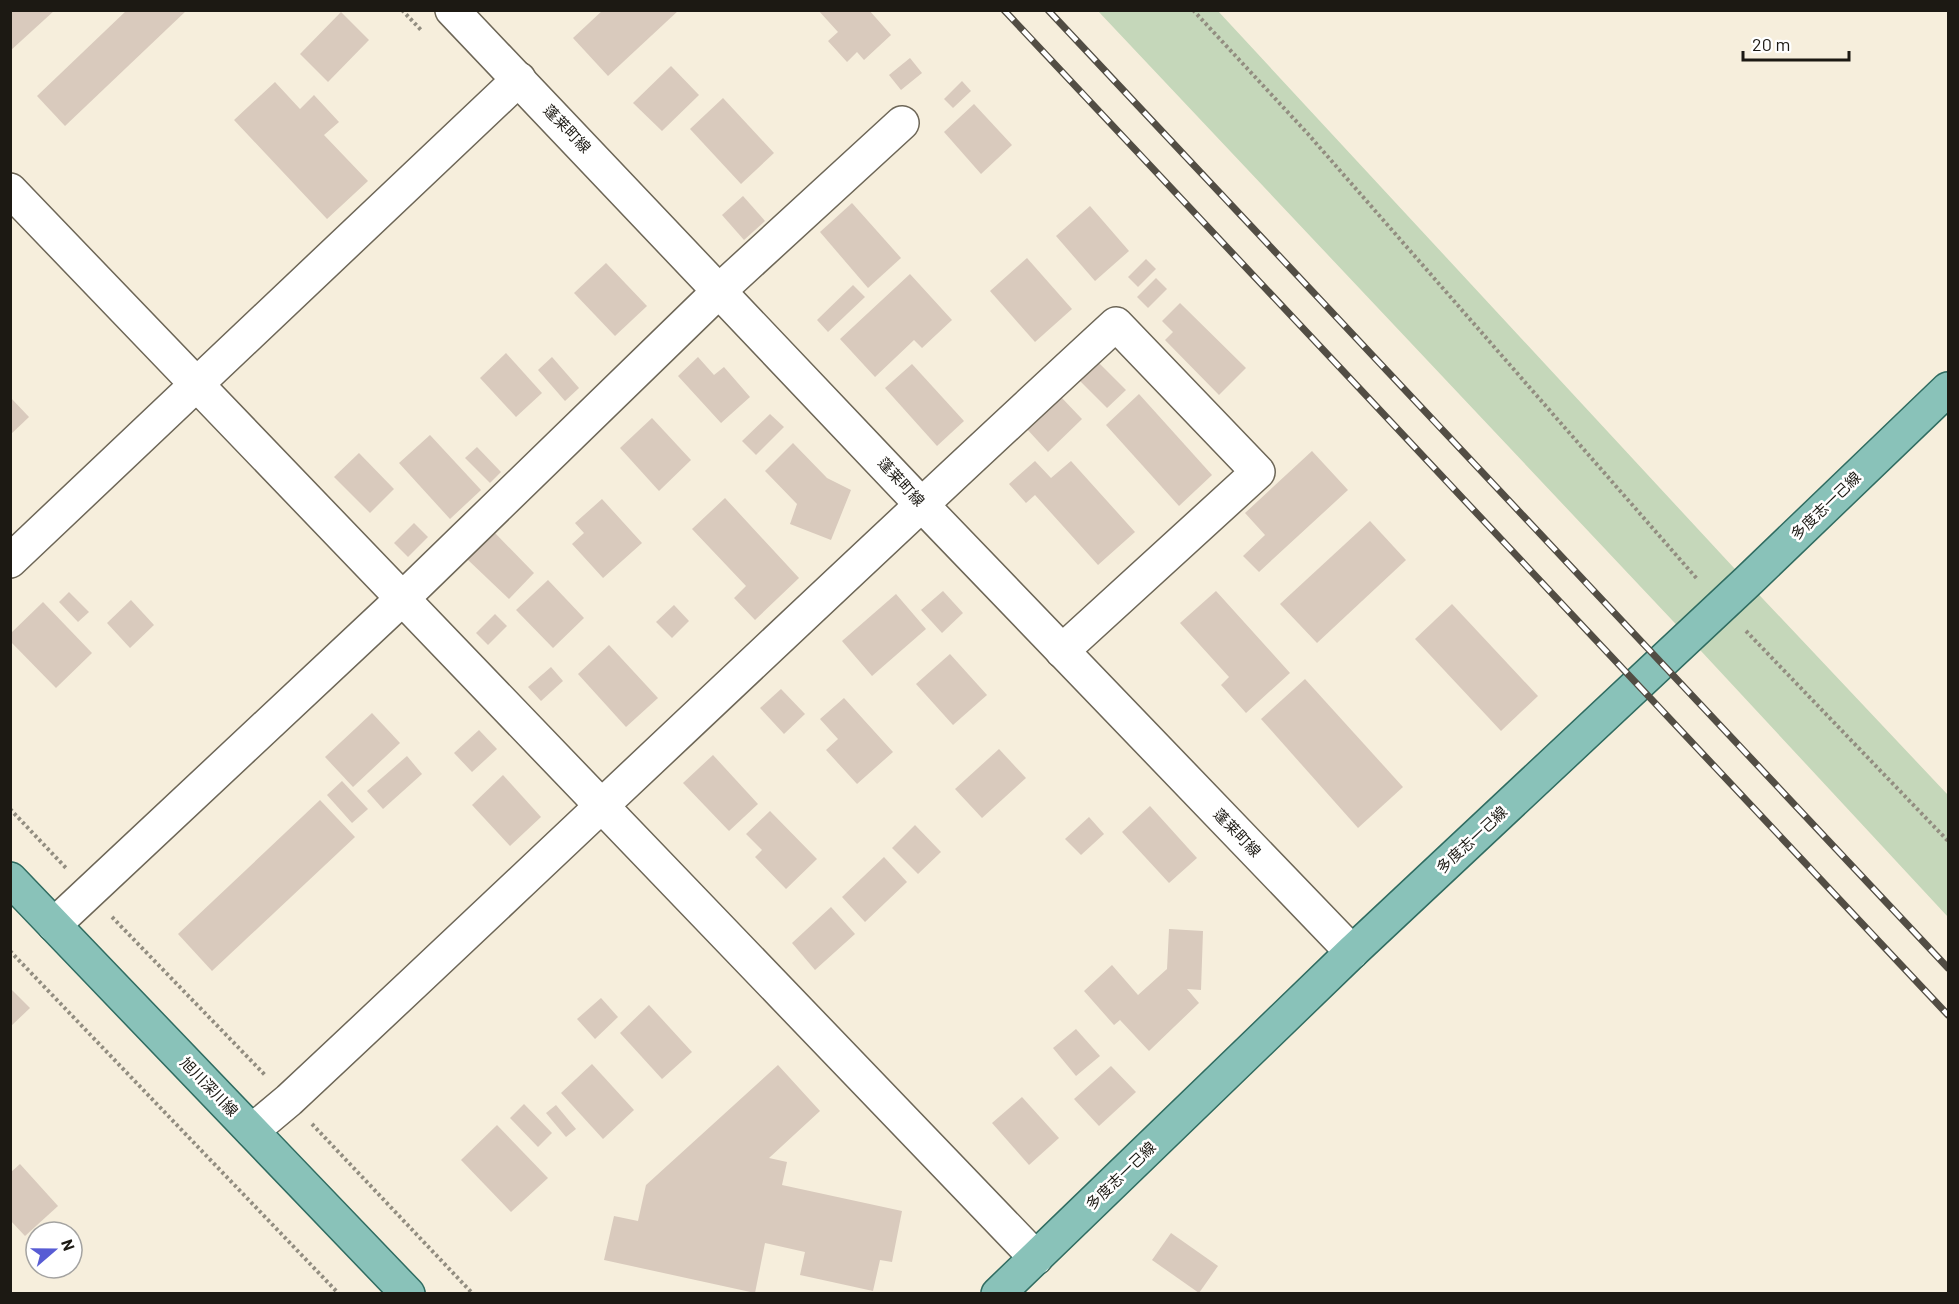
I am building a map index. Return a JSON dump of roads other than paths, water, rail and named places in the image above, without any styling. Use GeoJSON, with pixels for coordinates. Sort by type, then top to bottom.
{"type":"FeatureCollection","features":[{"type":"Feature","properties":{"kind":"main road","name":"多度志一己線"},"geometry":{"type":"LineString","coordinates":[[998,1293],[1352,952],[1721,606],[1948,388]]}},
{"type":"Feature","properties":{"kind":"main road","name":"旭川深川線"},"geometry":{"type":"LineString","coordinates":[[10,879],[408,1293]]}},
{"type":"Feature","properties":{"kind":"street","name":"蓬莱町線"},"geometry":{"type":"LineString","coordinates":[[452,10],[921,504],[1352,952]]}},
{"type":"Feature","properties":{"kind":"street"},"geometry":{"type":"LineString","coordinates":[[10,561],[519,79]]}},
{"type":"Feature","properties":{"kind":"street"},"geometry":{"type":"LineString","coordinates":[[54,925],[403,598],[720,290],[902,123]]}},
{"type":"Feature","properties":{"kind":"street"},"geometry":{"type":"LineString","coordinates":[[10,190],[1036,1258]]}},
{"type":"Feature","properties":{"kind":"street"},"geometry":{"type":"LineString","coordinates":[[252,1131],[289,1100],[603,807],[921,504],[1116,324],[1258,472],[1062,651]]}},
{"type":"Feature","properties":{"kind":"railway"},"geometry":{"type":"LineString","coordinates":[[1004,10],[1948,1015]]}},
{"type":"Feature","properties":{"kind":"railway"},"geometry":{"type":"LineString","coordinates":[[1048,10],[1948,968]]}}]}
